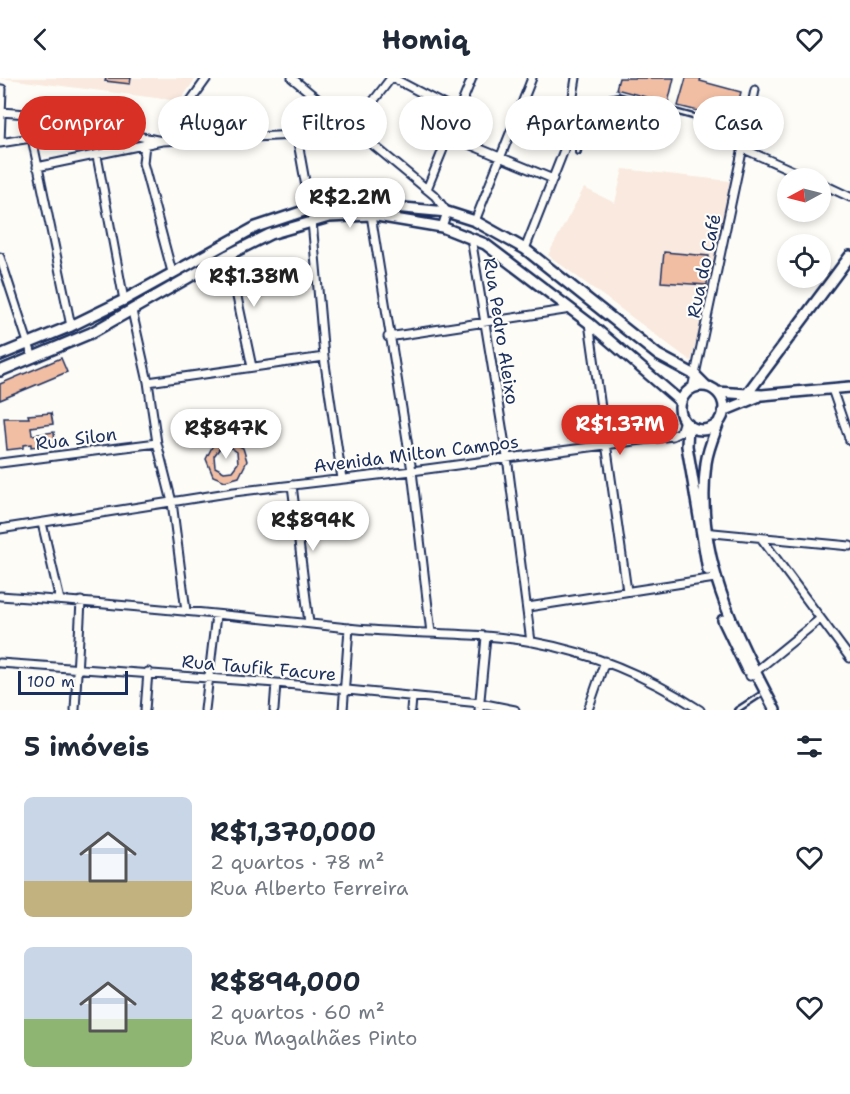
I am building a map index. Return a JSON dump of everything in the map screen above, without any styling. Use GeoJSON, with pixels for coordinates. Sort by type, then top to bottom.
{"type":"FeatureCollection","features":[{"type":"Feature","properties":{"kind":"main road"},"geometry":{"type":"LineString","coordinates":[[0,355],[71,326],[124,300],[256,227],[310,209],[361,204],[447,212],[475,221],[525,249],[658,355],[694,375],[717,392],[721,397],[722,415],[706,462],[704,532]]}},
{"type":"Feature","properties":{"kind":"main road"},"geometry":{"type":"LineString","coordinates":[[0,371],[91,333],[228,255],[270,234],[312,221],[350,215],[371,215],[442,227],[471,238],[498,252],[589,323],[681,402],[712,579],[768,710]]}},
{"type":"Feature","properties":{"kind":"main road"},"geometry":{"type":"LineString","coordinates":[[747,394],[850,256]]}},
{"type":"Feature","properties":{"kind":"main road"},"geometry":{"type":"LineString","coordinates":[[83,320],[91,333]]}},
{"type":"Feature","properties":{"kind":"main road"},"geometry":{"type":"LineString","coordinates":[[681,402],[692,388],[706,386]]}},
{"type":"Feature","properties":{"kind":"main road"},"geometry":{"type":"LineString","coordinates":[[717,392],[762,395],[850,387]]}},
{"type":"Feature","properties":{"kind":"main road"},"geometry":{"type":"LineString","coordinates":[[686,422],[702,429],[716,425],[722,415],[762,395]]}},
{"type":"Feature","properties":{"kind":"main road"},"geometry":{"type":"LineString","coordinates":[[753,675],[775,710]]}},
{"type":"Feature","properties":{"kind":"street"},"geometry":{"type":"LineString","coordinates":[[194,96],[207,78]]}},
{"type":"Feature","properties":{"kind":"street"},"geometry":{"type":"LineString","coordinates":[[292,78],[313,96]]}},
{"type":"Feature","properties":{"kind":"street"},"geometry":{"type":"LineString","coordinates":[[378,96],[392,78],[427,96]]}},
{"type":"Feature","properties":{"kind":"street"},"geometry":{"type":"LineString","coordinates":[[465,96],[472,78]]}},
{"type":"Feature","properties":{"kind":"street"},"geometry":{"type":"LineString","coordinates":[[475,221],[499,154],[532,78]]}},
{"type":"Feature","properties":{"kind":"street"},"geometry":{"type":"LineString","coordinates":[[525,249],[564,150],[576,78]]}},
{"type":"Feature","properties":{"kind":"street"},"geometry":{"type":"LineString","coordinates":[[2,90],[0,143],[18,140]]}},
{"type":"Feature","properties":{"kind":"street","name":"Rua do Café"},"geometry":{"type":"LineString","coordinates":[[754,96],[755,90]]}},
{"type":"Feature","properties":{"kind":"street"},"geometry":{"type":"LineString","coordinates":[[1,112],[18,113]]}},
{"type":"Feature","properties":{"kind":"street"},"geometry":{"type":"LineString","coordinates":[[33,150],[71,326]]}},
{"type":"Feature","properties":{"kind":"street"},"geometry":{"type":"LineString","coordinates":[[37,167],[120,150]]}},
{"type":"Feature","properties":{"kind":"street"},"geometry":{"type":"LineString","coordinates":[[144,150],[143,163],[172,272]]}},
{"type":"Feature","properties":{"kind":"street"},"geometry":{"type":"LineString","coordinates":[[299,150],[310,209]]}},
{"type":"Feature","properties":{"kind":"street"},"geometry":{"type":"LineString","coordinates":[[378,150],[427,189],[447,212],[442,227]]}},
{"type":"Feature","properties":{"kind":"street"},"geometry":{"type":"LineString","coordinates":[[427,189],[443,150]]}},
{"type":"Feature","properties":{"kind":"street"},"geometry":{"type":"LineString","coordinates":[[488,150],[553,179]]}},
{"type":"Feature","properties":{"kind":"street","name":"Rua do Café"},"geometry":{"type":"LineString","coordinates":[[692,388],[744,150]]}},
{"type":"Feature","properties":{"kind":"street"},"geometry":{"type":"LineString","coordinates":[[746,150],[787,168]]}},
{"type":"Feature","properties":{"kind":"street"},"geometry":{"type":"LineString","coordinates":[[96,156],[124,300]]}},
{"type":"Feature","properties":{"kind":"street"},"geometry":{"type":"LineString","coordinates":[[831,188],[850,197]]}},
{"type":"Feature","properties":{"kind":"street"},"geometry":{"type":"LineString","coordinates":[[371,215],[388,337],[412,471],[431,633]]}},
{"type":"Feature","properties":{"kind":"street"},"geometry":{"type":"LineString","coordinates":[[312,221],[324,357],[342,479]]}},
{"type":"Feature","properties":{"kind":"street","name":"Rua Pedro Aleixo"},"geometry":{"type":"LineString","coordinates":[[471,238],[507,457],[531,642]]}},
{"type":"Feature","properties":{"kind":"street"},"geometry":{"type":"LineString","coordinates":[[228,255],[252,367]]}},
{"type":"Feature","properties":{"kind":"street"},"geometry":{"type":"LineString","coordinates":[[0,257],[33,358]]}},
{"type":"Feature","properties":{"kind":"street"},"geometry":{"type":"LineString","coordinates":[[388,337],[571,309]]}},
{"type":"Feature","properties":{"kind":"street"},"geometry":{"type":"LineString","coordinates":[[132,311],[148,382],[157,444],[172,502],[186,611]]}},
{"type":"Feature","properties":{"kind":"street"},"geometry":{"type":"LineString","coordinates":[[589,323],[627,591]]}},
{"type":"Feature","properties":{"kind":"street"},"geometry":{"type":"LineString","coordinates":[[148,382],[324,357]]}},
{"type":"Feature","properties":{"kind":"street"},"geometry":{"type":"LineString","coordinates":[[832,389],[850,441]]}},
{"type":"Feature","properties":{"kind":"street","name":"Avenida Milton Campos"},"geometry":{"type":"LineString","coordinates":[[0,529],[292,485],[672,436],[680,432],[686,422]]}},
{"type":"Feature","properties":{"kind":"street","name":"Rua Silon"},"geometry":{"type":"LineString","coordinates":[[0,464],[157,444]]}},
{"type":"Feature","properties":{"kind":"street"},"geometry":{"type":"LineString","coordinates":[[292,485],[309,623]]}},
{"type":"Feature","properties":{"kind":"street"},"geometry":{"type":"LineString","coordinates":[[42,523],[60,600]]}},
{"type":"Feature","properties":{"kind":"street"},"geometry":{"type":"LineString","coordinates":[[704,532],[850,546]]}},
{"type":"Feature","properties":{"kind":"street"},"geometry":{"type":"LineString","coordinates":[[762,538],[820,619],[847,647],[850,658]]}},
{"type":"Feature","properties":{"kind":"street"},"geometry":{"type":"LineString","coordinates":[[528,607],[712,579]]}},
{"type":"Feature","properties":{"kind":"street"},"geometry":{"type":"LineString","coordinates":[[0,596],[81,601],[349,628],[531,642],[605,661],[673,692],[700,710]]}},
{"type":"Feature","properties":{"kind":"street"},"geometry":{"type":"LineString","coordinates":[[75,710],[80,666],[81,601]]}},
{"type":"Feature","properties":{"kind":"street"},"geometry":{"type":"LineString","coordinates":[[205,710],[216,615]]}},
{"type":"Feature","properties":{"kind":"street"},"geometry":{"type":"LineString","coordinates":[[753,675],[820,619]]}},
{"type":"Feature","properties":{"kind":"street"},"geometry":{"type":"LineString","coordinates":[[343,710],[349,628]]}},
{"type":"Feature","properties":{"kind":"street"},"geometry":{"type":"LineString","coordinates":[[480,707],[486,637]]}},
{"type":"Feature","properties":{"kind":"street"},"geometry":{"type":"LineString","coordinates":[[588,710],[605,661]]}},
{"type":"Feature","properties":{"kind":"street","name":"Rua Taufik Facure"},"geometry":{"type":"LineString","coordinates":[[0,663],[80,666],[208,679],[276,683],[515,710]]}},
{"type":"Feature","properties":{"kind":"street"},"geometry":{"type":"LineString","coordinates":[[145,710],[148,672]]}},
{"type":"Feature","properties":{"kind":"street"},"geometry":{"type":"LineString","coordinates":[[274,710],[276,683]]}},
{"type":"Feature","properties":{"kind":"street"},"geometry":{"type":"LineString","coordinates":[[411,710],[412,698]]}},
{"type":"Feature","properties":{"kind":"lane"},"geometry":{"type":"LineString","coordinates":[[578,152],[586,114],[594,104],[608,98],[618,96],[693,116]]}},
{"type":"Feature","properties":{"kind":"lane"},"geometry":{"type":"LineString","coordinates":[[737,710],[760,695]]}},
{"type":"Feature","properties":{"kind":"shaded area"},"geometry":{"type":"Polygon","coordinates":[[[0,78],[196,78],[183,96],[158,96],[158,98],[0,78]]]}},
{"type":"Feature","properties":{"kind":"shaded area"},"geometry":{"type":"Polygon","coordinates":[[[623,169],[730,181],[717,265],[691,361],[548,255],[584,188],[615,203],[623,169]]]}},
{"type":"Feature","properties":{"kind":"building"},"geometry":{"type":"Polygon","coordinates":[[[106,78],[131,78],[130,84],[105,81],[106,78]]]}},
{"type":"Feature","properties":{"kind":"building"},"geometry":{"type":"Polygon","coordinates":[[[619,78],[674,78],[670,96],[642,96],[616,89],[619,78]]]}},
{"type":"Feature","properties":{"kind":"building"},"geometry":{"type":"Polygon","coordinates":[[[686,78],[701,78],[700,81],[741,92],[740,96],[693,96],[693,110],[681,107],[681,96],[686,78]]]}},
{"type":"Feature","properties":{"kind":"building"},"geometry":{"type":"Polygon","coordinates":[[[664,252],[709,256],[707,285],[661,282],[664,252]]]}},
{"type":"Feature","properties":{"kind":"building"},"geometry":{"type":"Polygon","coordinates":[[[61,358],[67,372],[0,400],[0,384],[61,358]]]}},
{"type":"Feature","properties":{"kind":"building"},"geometry":{"type":"Polygon","coordinates":[[[51,413],[53,424],[31,427],[32,435],[54,432],[55,444],[31,447],[31,444],[23,445],[23,448],[7,450],[4,418],[29,418],[28,415],[51,413]]]}},
{"type":"Feature","properties":{"kind":"building"},"geometry":{"type":"Polygon","coordinates":[[[227,439],[243,448],[247,461],[239,477],[225,481],[213,476],[206,459],[214,443],[227,439]],[[228,446],[220,448],[214,456],[215,467],[224,472],[232,471],[238,463],[237,452],[228,446]]]}}]}
